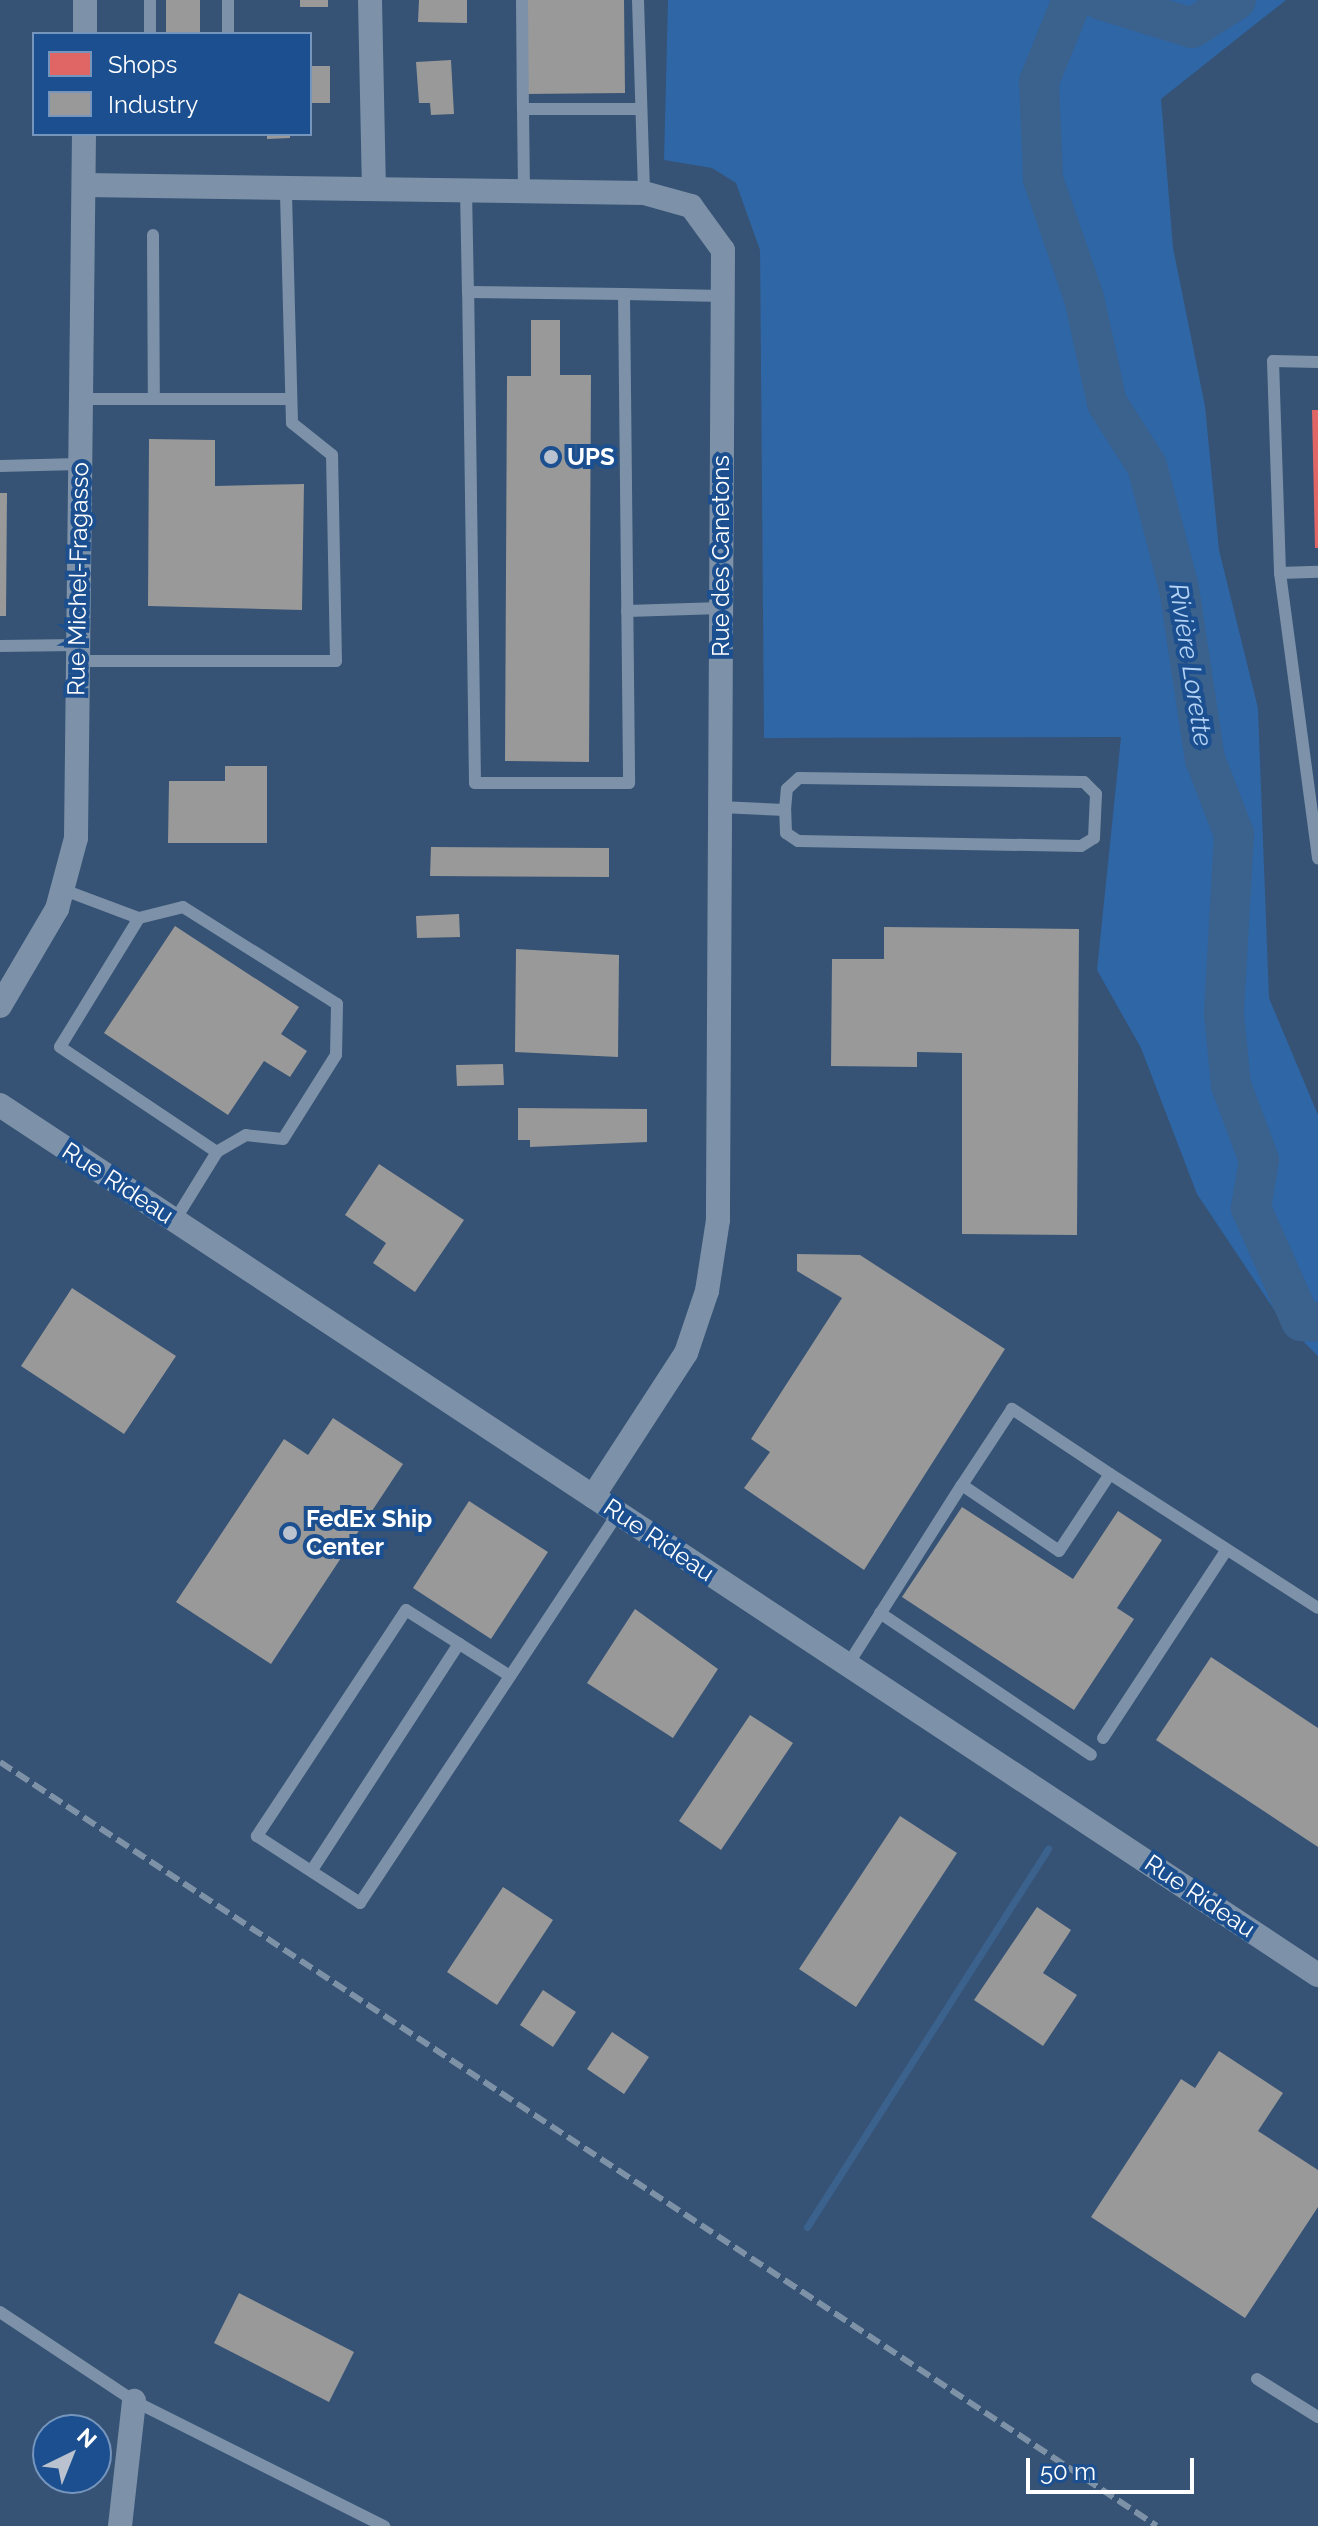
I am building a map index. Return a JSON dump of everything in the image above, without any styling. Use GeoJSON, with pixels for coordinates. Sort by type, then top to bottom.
{"type":"FeatureCollection","features":[{"type":"Feature","properties":{"kind":"street"},"geometry":{"type":"LineString","coordinates":[[85,0],[85,32]]}},
{"type":"Feature","properties":{"kind":"street"},"geometry":{"type":"LineString","coordinates":[[370,0],[374,188]]}},
{"type":"Feature","properties":{"kind":"street","name":"Rue Michel-Fragasso"},"geometry":{"type":"LineString","coordinates":[[0,1006],[33,957],[64,890],[76,838],[84,136]]}},
{"type":"Feature","properties":{"kind":"street","name":"Rue des Canetons"},"geometry":{"type":"LineString","coordinates":[[84,185],[644,193],[691,206],[712,226],[723,250],[718,1220],[707,1291],[675,1373],[593,1496]]}},
{"type":"Feature","properties":{"kind":"street","name":"Rue Rideau"},"geometry":{"type":"LineString","coordinates":[[0,1105],[1318,1975]]}},
{"type":"Feature","properties":{"kind":"street"},"geometry":{"type":"LineString","coordinates":[[120,2526],[134,2401]]}},
{"type":"Feature","properties":{"kind":"lane"},"geometry":{"type":"LineString","coordinates":[[150,0],[150,32]]}},
{"type":"Feature","properties":{"kind":"lane"},"geometry":{"type":"LineString","coordinates":[[228,0],[228,32]]}},
{"type":"Feature","properties":{"kind":"lane"},"geometry":{"type":"LineString","coordinates":[[522,0],[524,190]]}},
{"type":"Feature","properties":{"kind":"lane"},"geometry":{"type":"LineString","coordinates":[[638,0],[644,193]]}},
{"type":"Feature","properties":{"kind":"lane"},"geometry":{"type":"LineString","coordinates":[[523,109],[641,109]]}},
{"type":"Feature","properties":{"kind":"lane"},"geometry":{"type":"LineString","coordinates":[[0,646],[77,653],[336,661],[332,455],[292,423],[286,187]]}},
{"type":"Feature","properties":{"kind":"lane"},"geometry":{"type":"LineString","coordinates":[[466,190],[475,783],[629,783],[624,294]]}},
{"type":"Feature","properties":{"kind":"lane"},"geometry":{"type":"LineString","coordinates":[[153,235],[154,399]]}},
{"type":"Feature","properties":{"kind":"lane"},"geometry":{"type":"LineString","coordinates":[[468,292],[723,296]]}},
{"type":"Feature","properties":{"kind":"lane"},"geometry":{"type":"LineString","coordinates":[[1318,362],[1273,361],[1280,573],[1318,858]]}},
{"type":"Feature","properties":{"kind":"lane"},"geometry":{"type":"LineString","coordinates":[[80,399],[291,399]]}},
{"type":"Feature","properties":{"kind":"lane"},"geometry":{"type":"LineString","coordinates":[[0,466],[79,464]]}},
{"type":"Feature","properties":{"kind":"lane"},"geometry":{"type":"LineString","coordinates":[[1280,573],[1318,572]]}},
{"type":"Feature","properties":{"kind":"lane"},"geometry":{"type":"LineString","coordinates":[[627,611],[721,608]]}},
{"type":"Feature","properties":{"kind":"lane"},"geometry":{"type":"LineString","coordinates":[[799,778],[1084,782],[1096,794],[1094,838],[1081,846],[798,841],[786,833],[785,810],[787,789],[799,778]]}},
{"type":"Feature","properties":{"kind":"lane"},"geometry":{"type":"LineString","coordinates":[[720,807],[785,810]]}},
{"type":"Feature","properties":{"kind":"lane"},"geometry":{"type":"LineString","coordinates":[[64,890],[139,918],[183,907],[337,1004],[336,1055],[283,1139],[246,1135],[217,1152],[175,1220]]}},
{"type":"Feature","properties":{"kind":"lane"},"geometry":{"type":"LineString","coordinates":[[139,918],[60,1047],[217,1152]]}},
{"type":"Feature","properties":{"kind":"lane"},"geometry":{"type":"LineString","coordinates":[[847,1666],[1012,1409],[1318,1608]]}},
{"type":"Feature","properties":{"kind":"lane"},"geometry":{"type":"LineString","coordinates":[[962,1485],[1059,1551],[1110,1474]]}},
{"type":"Feature","properties":{"kind":"lane"},"geometry":{"type":"LineString","coordinates":[[510,1676],[406,1610],[257,1836],[360,1903],[618,1513]]}},
{"type":"Feature","properties":{"kind":"lane"},"geometry":{"type":"LineString","coordinates":[[1103,1738],[1226,1551]]}},
{"type":"Feature","properties":{"kind":"lane"},"geometry":{"type":"LineString","coordinates":[[880,1613],[1091,1755]]}},
{"type":"Feature","properties":{"kind":"lane"},"geometry":{"type":"LineString","coordinates":[[312,1870],[459,1644]]}},
{"type":"Feature","properties":{"kind":"lane"},"geometry":{"type":"LineString","coordinates":[[0,2312],[134,2401],[384,2526]]}},
{"type":"Feature","properties":{"kind":"lane"},"geometry":{"type":"LineString","coordinates":[[1257,2379],[1318,2417]]}},
{"type":"Feature","properties":{"kind":"shaded area"},"geometry":{"type":"Polygon","coordinates":[[[668,0],[1286,0],[1161,99],[1173,248],[1205,406],[1219,550],[1258,708],[1269,998],[1318,1115],[1318,1356],[1279,1317],[1197,1194],[1141,1048],[1097,970],[1121,737],[764,738],[760,250],[736,183],[712,168],[664,160],[668,0]]]}},
{"type":"Feature","properties":{"kind":"building: Shops"},"geometry":{"type":"Polygon","coordinates":[[[1312,410],[1318,410],[1318,548],[1315,548],[1312,410]]]}},
{"type":"Feature","properties":{"kind":"building: Industry"},"geometry":{"type":"Polygon","coordinates":[[[166,0],[200,0],[200,32],[166,32],[166,0]]]}},
{"type":"Feature","properties":{"kind":"building: Industry"},"geometry":{"type":"Polygon","coordinates":[[[300,0],[328,0],[328,7],[300,7],[300,0]]]}},
{"type":"Feature","properties":{"kind":"building: Industry"},"geometry":{"type":"Polygon","coordinates":[[[419,0],[467,0],[467,23],[418,22],[419,0]]]}},
{"type":"Feature","properties":{"kind":"building: Industry"},"geometry":{"type":"Polygon","coordinates":[[[524,0],[624,0],[625,93],[525,94],[524,0]]]}},
{"type":"Feature","properties":{"kind":"building: Industry"},"geometry":{"type":"Polygon","coordinates":[[[451,60],[454,114],[431,115],[430,103],[419,103],[416,62],[451,60]]]}},
{"type":"Feature","properties":{"kind":"building: Industry"},"geometry":{"type":"Polygon","coordinates":[[[312,66],[330,66],[330,103],[312,103],[312,66]]]}},
{"type":"Feature","properties":{"kind":"building: Industry"},"geometry":{"type":"Polygon","coordinates":[[[267,136],[290,136],[290,138],[267,139],[267,136]]]}},
{"type":"Feature","properties":{"kind":"building: Industry"},"geometry":{"type":"Polygon","coordinates":[[[531,320],[560,320],[560,375],[591,375],[589,762],[505,761],[507,376],[531,376],[531,320]]]}},
{"type":"Feature","properties":{"kind":"building: Industry"},"geometry":{"type":"Polygon","coordinates":[[[149,439],[215,440],[215,486],[304,484],[302,610],[148,606],[149,439]]]}},
{"type":"Feature","properties":{"kind":"building: Industry"},"geometry":{"type":"Polygon","coordinates":[[[0,493],[7,493],[6,616],[0,616],[0,493]]]}},
{"type":"Feature","properties":{"kind":"building: Industry"},"geometry":{"type":"Polygon","coordinates":[[[225,766],[267,766],[267,843],[168,843],[169,781],[225,781],[225,766]]]}},
{"type":"Feature","properties":{"kind":"building: Industry"},"geometry":{"type":"Polygon","coordinates":[[[431,847],[609,848],[609,877],[430,876],[431,847]]]}},
{"type":"Feature","properties":{"kind":"building: Industry"},"geometry":{"type":"Polygon","coordinates":[[[459,914],[460,937],[417,938],[416,916],[459,914]]]}},
{"type":"Feature","properties":{"kind":"building: Industry"},"geometry":{"type":"Polygon","coordinates":[[[175,926],[299,1007],[281,1034],[307,1051],[290,1077],[264,1061],[228,1115],[104,1033],[175,926]]]}},
{"type":"Feature","properties":{"kind":"building: Industry"},"geometry":{"type":"Polygon","coordinates":[[[884,927],[1079,929],[1077,1235],[962,1234],[962,1053],[917,1052],[917,1067],[831,1066],[832,959],[884,959],[884,927]]]}},
{"type":"Feature","properties":{"kind":"building: Industry"},"geometry":{"type":"Polygon","coordinates":[[[516,949],[619,955],[618,1057],[515,1052],[516,949]]]}},
{"type":"Feature","properties":{"kind":"building: Industry"},"geometry":{"type":"Polygon","coordinates":[[[503,1064],[504,1085],[457,1086],[456,1065],[503,1064]]]}},
{"type":"Feature","properties":{"kind":"building: Industry"},"geometry":{"type":"Polygon","coordinates":[[[518,1108],[647,1109],[647,1142],[530,1147],[530,1140],[518,1140],[518,1108]]]}},
{"type":"Feature","properties":{"kind":"building: Industry"},"geometry":{"type":"Polygon","coordinates":[[[379,1164],[464,1220],[415,1292],[373,1263],[386,1243],[345,1215],[379,1164]]]}},
{"type":"Feature","properties":{"kind":"building: Industry"},"geometry":{"type":"Polygon","coordinates":[[[797,1254],[860,1255],[1005,1349],[864,1570],[744,1488],[770,1452],[751,1439],[842,1298],[797,1271],[797,1254]]]}},
{"type":"Feature","properties":{"kind":"building: Industry"},"geometry":{"type":"Polygon","coordinates":[[[72,1288],[176,1356],[124,1434],[21,1366],[72,1288]]]}},
{"type":"Feature","properties":{"kind":"building: Industry","name":"FedEx Ship Center"},"geometry":{"type":"Polygon","coordinates":[[[333,1418],[403,1464],[271,1664],[176,1602],[284,1439],[308,1455],[333,1418]]]}},
{"type":"Feature","properties":{"kind":"building: Industry"},"geometry":{"type":"Polygon","coordinates":[[[469,1501],[548,1552],[491,1639],[413,1588],[469,1501]]]}},
{"type":"Feature","properties":{"kind":"building: Industry"},"geometry":{"type":"Polygon","coordinates":[[[962,1507],[1073,1579],[1118,1511],[1162,1540],[1117,1608],[1134,1619],[1074,1710],[902,1597],[962,1507]]]}},
{"type":"Feature","properties":{"kind":"building: Industry"},"geometry":{"type":"Polygon","coordinates":[[[635,1609],[718,1669],[673,1738],[587,1683],[635,1609]]]}},
{"type":"Feature","properties":{"kind":"building: Industry"},"geometry":{"type":"Polygon","coordinates":[[[1211,1657],[1318,1728],[1318,1847],[1156,1740],[1211,1657]]]}},
{"type":"Feature","properties":{"kind":"building: Industry"},"geometry":{"type":"Polygon","coordinates":[[[750,1715],[793,1743],[721,1850],[679,1821],[750,1715]]]}},
{"type":"Feature","properties":{"kind":"building: Industry"},"geometry":{"type":"Polygon","coordinates":[[[900,1816],[957,1853],[856,2007],[799,1969],[900,1816]]]}},
{"type":"Feature","properties":{"kind":"building: Industry"},"geometry":{"type":"Polygon","coordinates":[[[503,1887],[553,1920],[497,2005],[447,1972],[503,1887]]]}},
{"type":"Feature","properties":{"kind":"building: Industry"},"geometry":{"type":"Polygon","coordinates":[[[1037,1907],[1071,1930],[1043,1973],[1077,1995],[1043,2046],[974,2000],[1037,1907]]]}},
{"type":"Feature","properties":{"kind":"building: Industry"},"geometry":{"type":"Polygon","coordinates":[[[543,1990],[576,2012],[553,2047],[520,2025],[543,1990]]]}},
{"type":"Feature","properties":{"kind":"building: Industry"},"geometry":{"type":"Polygon","coordinates":[[[612,2032],[649,2057],[624,2094],[587,2069],[612,2032]]]}},
{"type":"Feature","properties":{"kind":"building: Industry"},"geometry":{"type":"Polygon","coordinates":[[[1219,2051],[1283,2093],[1258,2131],[1318,2170],[1318,2207],[1245,2318],[1091,2217],[1181,2079],[1195,2088],[1219,2051]]]}},
{"type":"Feature","properties":{"kind":"building: Industry"},"geometry":{"type":"Polygon","coordinates":[[[239,2293],[354,2352],[329,2402],[214,2343],[239,2293]]]}},
{"type":"Feature","properties":{"kind":"waterway","name":"Rivière Lorette"},"geometry":{"type":"LineString","coordinates":[[1072,0],[1039,82],[1043,179],[1084,298],[1107,403],[1147,466],[1179,588],[1205,759],[1234,834],[1224,1014],[1231,1085],[1259,1160],[1251,1208],[1301,1321],[1318,1322]]}},
{"type":"Feature","properties":{"kind":"waterway","name":"Rivière Lorette"},"geometry":{"type":"LineString","coordinates":[[1101,0],[1192,28],[1236,0]]}},
{"type":"Feature","properties":{"kind":"waterway"},"geometry":{"type":"LineString","coordinates":[[807,2227],[1048,1848]]}},
{"type":"Feature","properties":{"kind":"railway"},"geometry":{"type":"LineString","coordinates":[[0,1762],[1157,2526]]}},
{"type":"Feature","properties":{"kind":"place","name":"UPS"},"geometry":{"type":"Point","coordinates":[551,457]}},
{"type":"Feature","properties":{"kind":"place","name":"FedEx Ship Center"},"geometry":{"type":"Point","coordinates":[290,1533]}}]}
